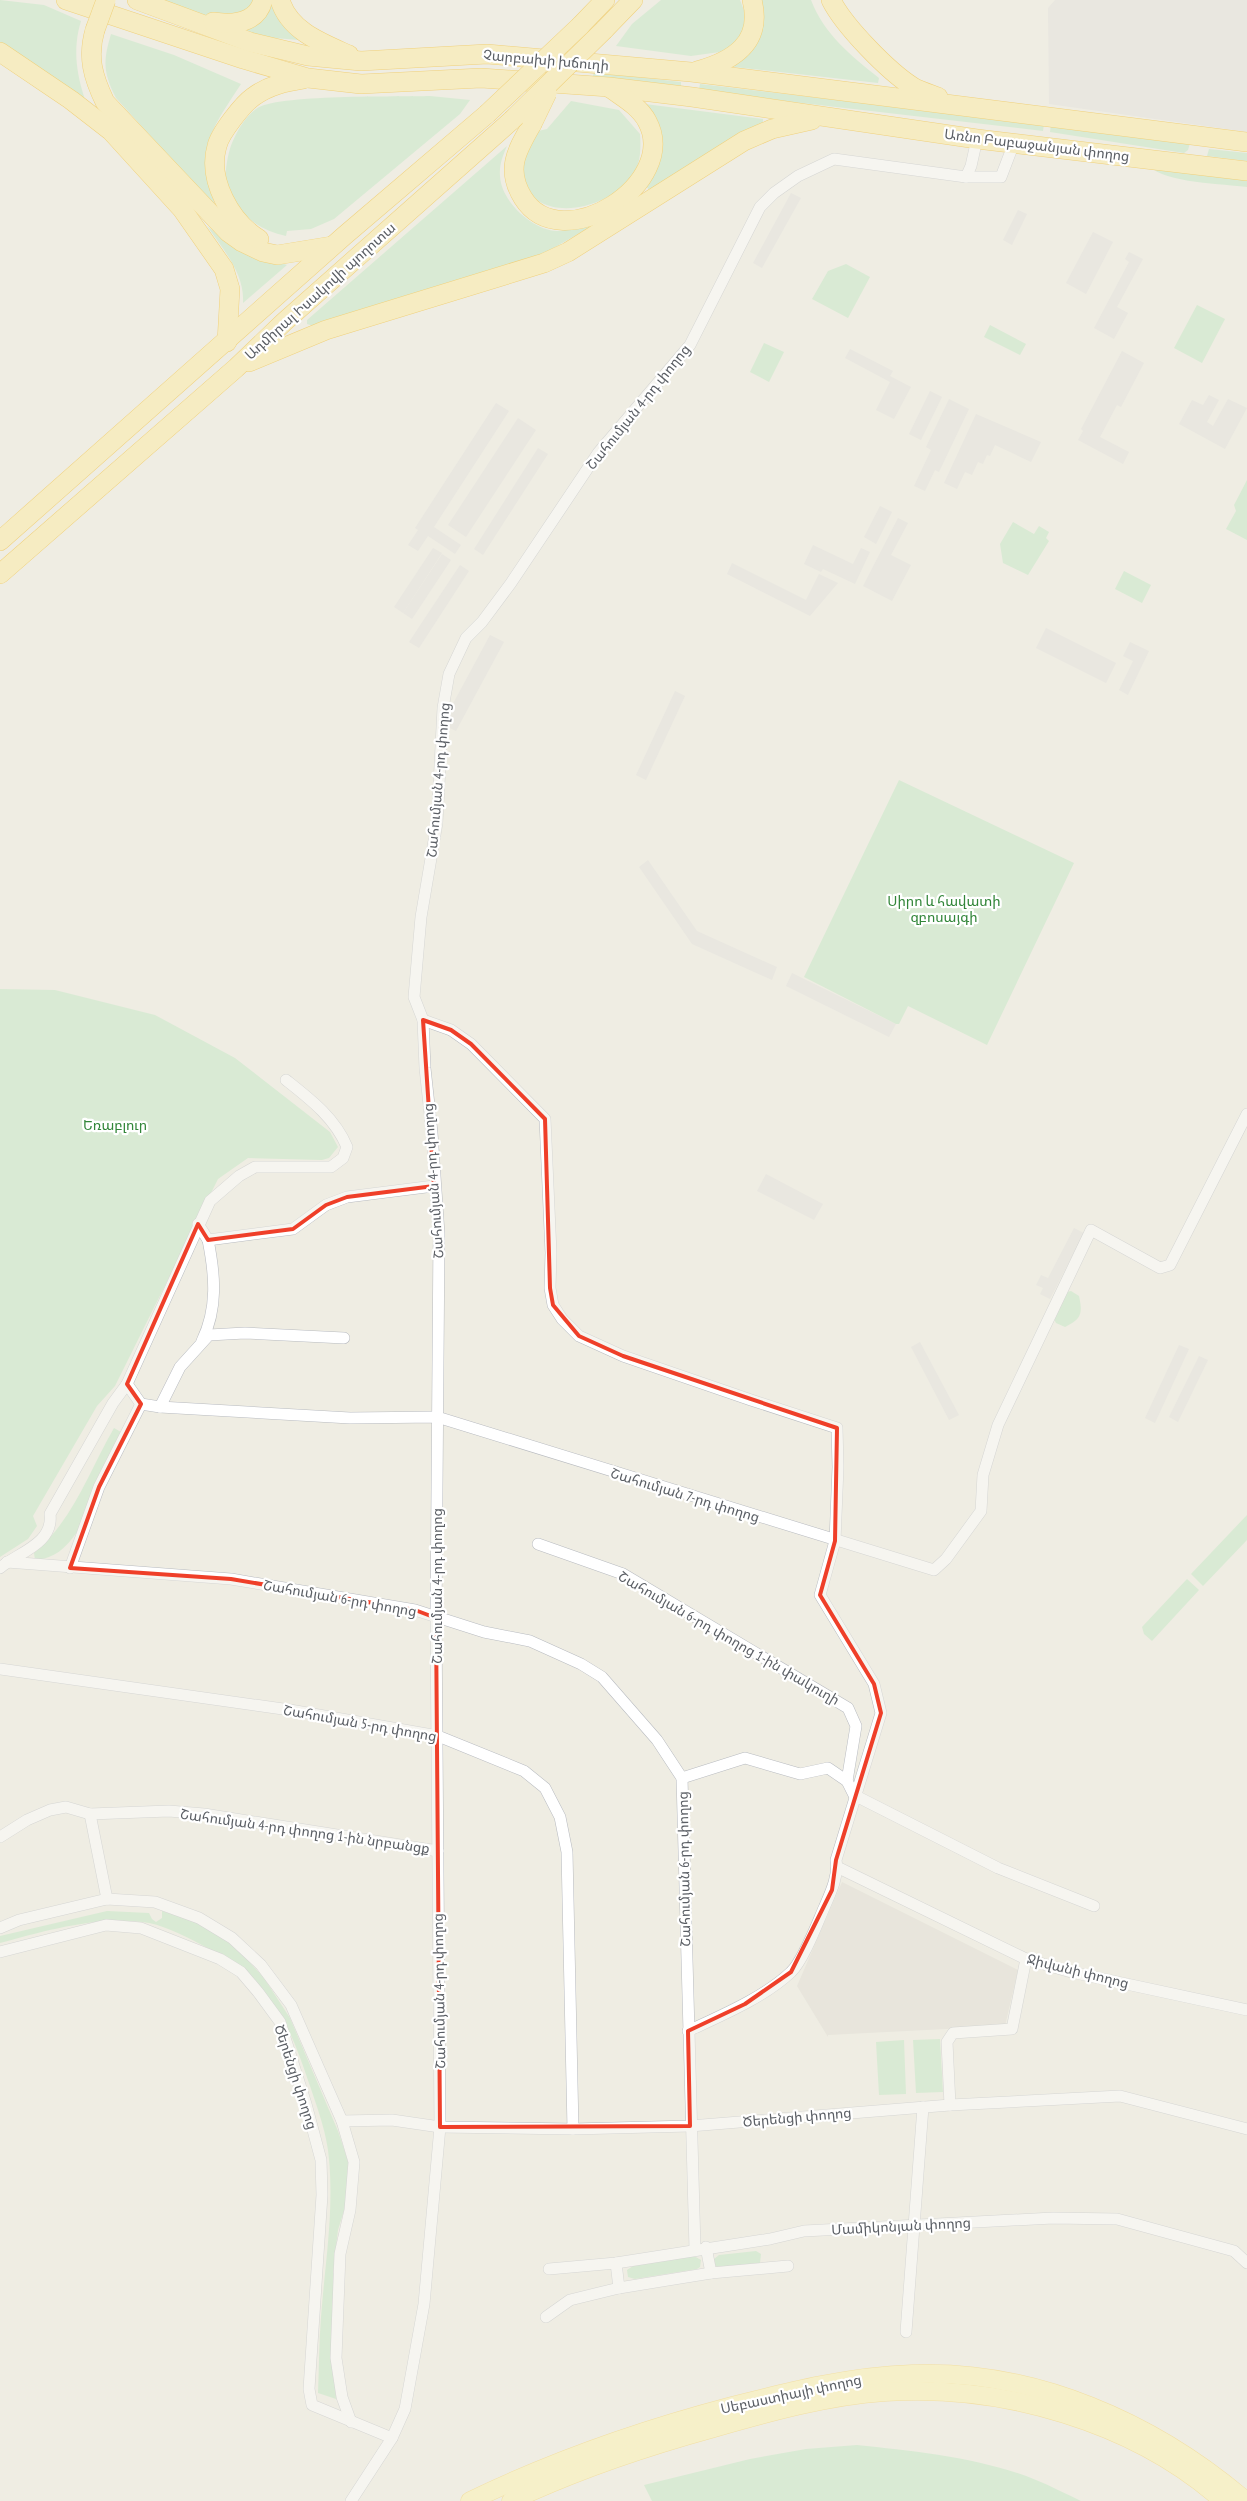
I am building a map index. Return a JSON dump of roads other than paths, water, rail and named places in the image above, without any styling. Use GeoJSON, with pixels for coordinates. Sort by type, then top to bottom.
{"type":"FeatureCollection","features":[{"type":"Feature","properties":{"kind":"highway","name":"Չարբախի խճուղի"},"geometry":{"type":"LineString","coordinates":[[66,0],[243,59],[308,78],[361,84],[481,78],[692,96],[828,118]]}},
{"type":"Feature","properties":{"kind":"highway"},"geometry":{"type":"LineString","coordinates":[[96,0],[91,28],[91,63],[95,83],[105,102],[228,232],[263,252],[277,255],[338,241]]}},
{"type":"Feature","properties":{"kind":"highway"},"geometry":{"type":"LineString","coordinates":[[106,0],[83,41],[83,69],[97,107],[111,131]]}},
{"type":"Feature","properties":{"kind":"highway","name":"Չարբախի խճուղի"},"geometry":{"type":"LineString","coordinates":[[137,0],[250,42],[308,56],[361,61],[487,54],[693,73],[962,107]]}},
{"type":"Feature","properties":{"kind":"highway"},"geometry":{"type":"LineString","coordinates":[[184,18],[230,24],[240,22],[257,13],[263,0]]}},
{"type":"Feature","properties":{"kind":"highway"},"geometry":{"type":"LineString","coordinates":[[280,0],[290,21],[312,38],[361,61]]}},
{"type":"Feature","properties":{"kind":"highway","name":"Ադմիրալ Իսակովի պողոտա"},"geometry":{"type":"LineString","coordinates":[[0,541],[227,342],[338,241],[486,114],[605,0]]}},
{"type":"Feature","properties":{"kind":"highway","name":"Ադմիրալ Իսակովի պողոտա"},"geometry":{"type":"LineString","coordinates":[[0,574],[236,368],[291,315],[512,120],[633,0]]}},
{"type":"Feature","properties":{"kind":"highway"},"geometry":{"type":"LineString","coordinates":[[608,26],[644,0]]}},
{"type":"Feature","properties":{"kind":"highway"},"geometry":{"type":"LineString","coordinates":[[692,96],[693,73],[716,66],[735,55],[746,45],[754,25],[752,0]]}},
{"type":"Feature","properties":{"kind":"highway"},"geometry":{"type":"LineString","coordinates":[[831,0],[848,26],[913,87],[962,107]]}},
{"type":"Feature","properties":{"kind":"highway"},"geometry":{"type":"LineString","coordinates":[[0,52],[71,100],[111,131],[182,209],[224,268],[230,289],[227,342]]}},
{"type":"Feature","properties":{"kind":"highway"},"geometry":{"type":"LineString","coordinates":[[308,78],[276,84],[252,97],[231,122],[217,146],[216,169],[219,186],[224,200],[236,218],[248,233],[259,239],[280,245],[296,246],[338,241]]}},
{"type":"Feature","properties":{"kind":"highway"},"geometry":{"type":"LineString","coordinates":[[554,78],[517,153],[513,166],[518,190],[528,207],[551,220],[571,220],[596,214],[618,201],[636,187],[649,166],[652,141],[647,121],[636,107],[609,88]]}},
{"type":"Feature","properties":{"kind":"highway","name":"Առնո Բաբաջանյան փողոց"},"geometry":{"type":"LineString","coordinates":[[962,107],[1247,142]]}},
{"type":"Feature","properties":{"kind":"highway"},"geometry":{"type":"LineString","coordinates":[[236,368],[326,330],[544,263],[568,252],[744,142],[772,129],[828,118]]}},
{"type":"Feature","properties":{"kind":"highway","name":"Առնո Բաբաջանյան փողոց"},"geometry":{"type":"LineString","coordinates":[[828,118],[977,139],[1247,171]]}},
{"type":"Feature","properties":{"kind":"highway"},"geometry":{"type":"LineString","coordinates":[[1198,165],[1200,144],[1247,146]]}},
{"type":"Feature","properties":{"kind":"main road","name":"Սեբաստիայի փողոց"},"geometry":{"type":"LineString","coordinates":[[470,2501],[602,2444],[689,2418],[789,2392],[855,2379],[913,2374],[964,2376],[1010,2383],[1077,2400],[1116,2416],[1155,2437],[1209,2470],[1246,2500]]}},
{"type":"Feature","properties":{"kind":"main road","name":"Սեբաստիայի փողոց"},"geometry":{"type":"LineString","coordinates":[[511,2501],[599,2463],[764,2414],[846,2397],[886,2392],[949,2392],[992,2398],[1034,2405],[1084,2420],[1132,2442],[1180,2469],[1223,2501]]}},
{"type":"Feature","properties":{"kind":"street"},"geometry":{"type":"LineString","coordinates":[[966,177],[971,166],[977,139]]}},
{"type":"Feature","properties":{"kind":"street","name":"Շահումյան 4-րդ փողոց"},"geometry":{"type":"LineString","coordinates":[[351,2501],[392,2438],[405,2409],[424,2304],[440,2127],[436,1618],[439,1234],[423,1020],[414,996],[421,917],[437,823],[443,708],[449,674],[466,638],[482,622],[511,584],[598,453],[690,344],[760,206],[774,193],[813,168],[834,159],[966,177],[1001,177],[1014,143]]}},
{"type":"Feature","properties":{"kind":"street"},"geometry":{"type":"LineString","coordinates":[[423,1020],[451,1030],[471,1044],[545,1119],[550,1288],[553,1305],[562,1319],[579,1336],[623,1356],[837,1428],[838,1468],[835,1541],[820,1595],[874,1684],[881,1713],[854,1795],[836,1860],[837,1867],[832,1890],[814,1932],[791,1972],[745,2004],[688,2031]]}},
{"type":"Feature","properties":{"kind":"street"},"geometry":{"type":"LineString","coordinates":[[4,1565],[36,1546],[50,1527],[50,1514],[113,1403],[127,1384],[210,1201],[219,1191],[255,1167],[331,1167],[343,1158],[347,1146],[342,1134],[319,1107],[286,1080]]}},
{"type":"Feature","properties":{"kind":"street","name":"Շահումյան 7-րդ փողոց"},"geometry":{"type":"LineString","coordinates":[[141,1404],[160,1408],[350,1418],[438,1418],[934,1570],[946,1559],[981,1511],[983,1475],[998,1425],[1091,1230],[1160,1268],[1170,1264],[1247,1114]]}},
{"type":"Feature","properties":{"kind":"street"},"geometry":{"type":"LineString","coordinates":[[208,1240],[293,1229],[326,1206],[347,1197],[434,1186]]}},
{"type":"Feature","properties":{"kind":"street"},"geometry":{"type":"LineString","coordinates":[[198,1224],[208,1240],[215,1286],[209,1321],[201,1342]]}},
{"type":"Feature","properties":{"kind":"street"},"geometry":{"type":"LineString","coordinates":[[160,1408],[180,1367],[209,1335],[245,1333],[344,1338]]}},
{"type":"Feature","properties":{"kind":"street"},"geometry":{"type":"LineString","coordinates":[[70,1568],[99,1487],[141,1404],[127,1384]]}},
{"type":"Feature","properties":{"kind":"street","name":"Շահումյան 6-րդ փողոց 1-ին փակուղի"},"geometry":{"type":"LineString","coordinates":[[538,1544],[623,1574],[848,1708],[856,1726],[846,1780]]}},
{"type":"Feature","properties":{"kind":"street","name":"Շահումյան 6-րդ փողոց"},"geometry":{"type":"LineString","coordinates":[[4,1565],[231,1579],[414,1610],[484,1632],[530,1642],[581,1664],[602,1677],[657,1740],[682,1778],[690,2126],[701,2248],[711,2273]]}},
{"type":"Feature","properties":{"kind":"street","name":"Շահումյան 5-րդ փողոց"},"geometry":{"type":"LineString","coordinates":[[0,1670],[290,1710],[438,1736],[524,1771],[545,1788],[560,1817],[567,1852],[573,2129]]}},
{"type":"Feature","properties":{"kind":"street"},"geometry":{"type":"LineString","coordinates":[[682,1778],[745,1758],[800,1774],[828,1768],[846,1780],[854,1795],[998,1868],[1094,1906]]}},
{"type":"Feature","properties":{"kind":"street","name":"Շահումյան 4-րդ փողոց 1-ին նրբանցք"},"geometry":{"type":"LineString","coordinates":[[0,1837],[27,1820],[50,1810],[66,1807],[90,1814],[169,1811],[204,1814],[438,1851]]}},
{"type":"Feature","properties":{"kind":"street"},"geometry":{"type":"LineString","coordinates":[[90,1814],[107,1899]]}},
{"type":"Feature","properties":{"kind":"street","name":"Ջիվանի փողոց"},"geometry":{"type":"LineString","coordinates":[[837,1867],[1026,1959],[1071,1972],[1247,2010]]}},
{"type":"Feature","properties":{"kind":"street","name":"Ծերենցի փողոց"},"geometry":{"type":"LineString","coordinates":[[0,1928],[19,1920],[107,1899],[155,1902],[199,1918],[232,1938],[261,1965],[291,2005],[342,2121],[354,2162],[350,2210],[340,2254],[336,2358],[342,2397],[351,2422]]}},
{"type":"Feature","properties":{"kind":"street","name":"Ծերենցի փողոց"},"geometry":{"type":"LineString","coordinates":[[0,1952],[106,1925],[141,1928],[220,1959],[241,1972],[258,1992],[280,2022],[306,2104],[321,2160],[322,2195],[309,2389],[312,2405],[392,2438]]}},
{"type":"Feature","properties":{"kind":"street"},"geometry":{"type":"LineString","coordinates":[[950,2105],[947,2042],[953,2033],[1012,2028],[1026,1959]]}},
{"type":"Feature","properties":{"kind":"street","name":"Ծերենցի փողոց"},"geometry":{"type":"LineString","coordinates":[[342,2121],[392,2120],[440,2127],[573,2129],[690,2126],[950,2105],[1120,2096],[1247,2129]]}},
{"type":"Feature","properties":{"kind":"street"},"geometry":{"type":"LineString","coordinates":[[906,2332],[923,2107]]}},
{"type":"Feature","properties":{"kind":"street","name":"Մամիկոնյան փողոց"},"geometry":{"type":"LineString","coordinates":[[549,2269],[616,2263],[701,2248],[770,2239],[804,2231],[1053,2218],[1117,2219],[1234,2251],[1247,2263]]}},
{"type":"Feature","properties":{"kind":"street"},"geometry":{"type":"LineString","coordinates":[[616,2263],[619,2288]]}},
{"type":"Feature","properties":{"kind":"street"},"geometry":{"type":"LineString","coordinates":[[546,2316],[570,2300],[619,2288],[711,2273],[788,2266]]}},
{"type":"Feature","properties":{"kind":"park label","name":"Սիրո և հավատի զբոսայգի"},"geometry":{"type":"Point","coordinates":[944,910]}},
{"type":"Feature","properties":{"kind":"park label","name":"Եռաբլուր"},"geometry":{"type":"Point","coordinates":[115,1125]}}]}
